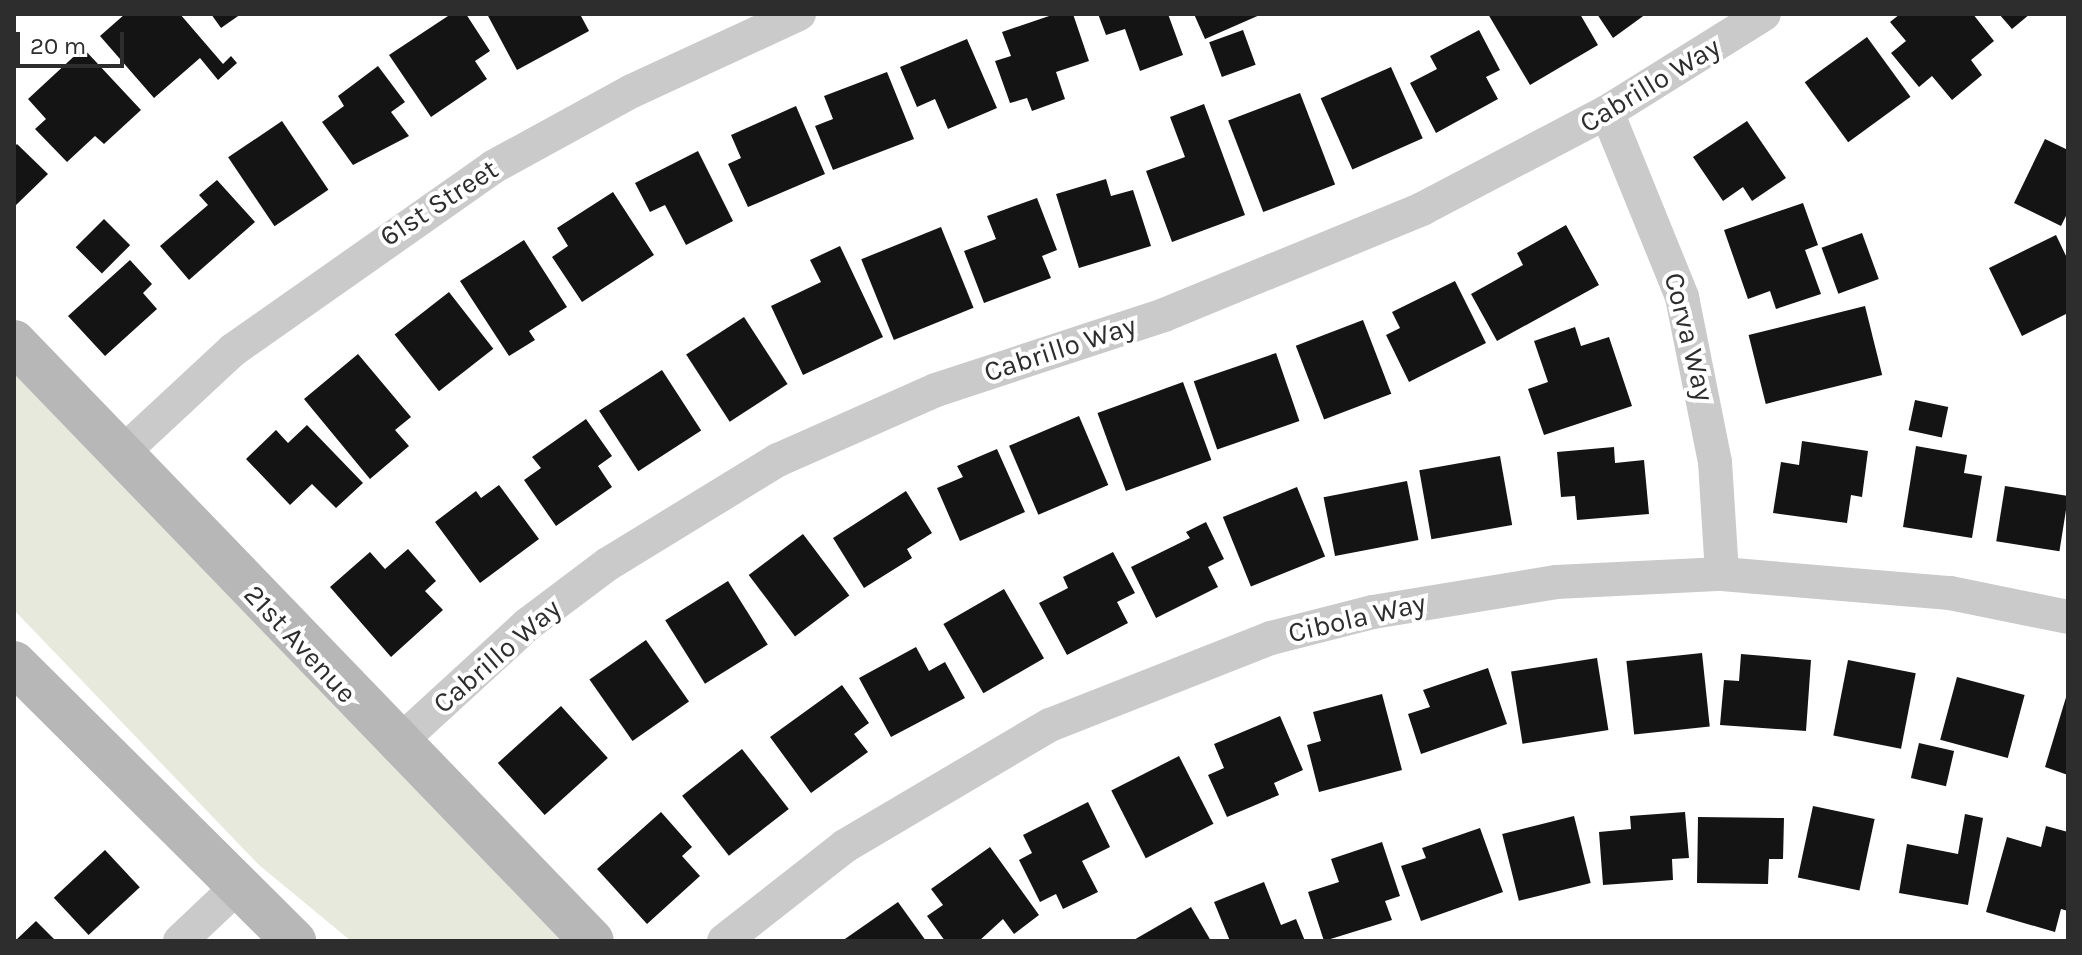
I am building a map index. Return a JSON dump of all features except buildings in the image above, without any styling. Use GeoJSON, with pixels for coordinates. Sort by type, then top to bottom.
{"type":"FeatureCollection","features":[{"type":"Feature","properties":{"kind":"street","name":"61st Street"},"geometry":{"type":"LineString","coordinates":[[121,454],[233,350],[493,167],[632,91],[799,14]]}},
{"type":"Feature","properties":{"kind":"street","name":"Cabrillo Way"},"geometry":{"type":"LineString","coordinates":[[396,745],[528,624],[608,564],[778,460],[936,390],[1295,265],[1607,112],[1764,14]]}},
{"type":"Feature","properties":{"kind":"street","name":"Corva Way"},"geometry":{"type":"LineString","coordinates":[[1607,112],[1655,218],[1686,311],[1715,462],[1722,574]]}},
{"type":"Feature","properties":{"kind":"street","name":"21st Avenue"},"geometry":{"type":"LineString","coordinates":[[14,342],[396,745],[592,941]]}},
{"type":"Feature","properties":{"kind":"street","name":"Cibola Way"},"geometry":{"type":"LineString","coordinates":[[724,941],[845,846],[934,788],[1146,682],[1271,638],[1462,595],[1556,582],[1722,574],[1950,593],[2068,617]]}},
{"type":"Feature","properties":{"kind":"street"},"geometry":{"type":"LineString","coordinates":[[14,663],[235,889],[294,941]]}},
{"type":"Feature","properties":{"kind":"street"},"geometry":{"type":"LineString","coordinates":[[180,941],[235,889]]}},
{"type":"Feature","properties":{"kind":"shaded area"},"geometry":{"type":"Polygon","coordinates":[[[14,371],[562,941],[351,941],[259,865],[14,610],[14,371]]]}}]}
